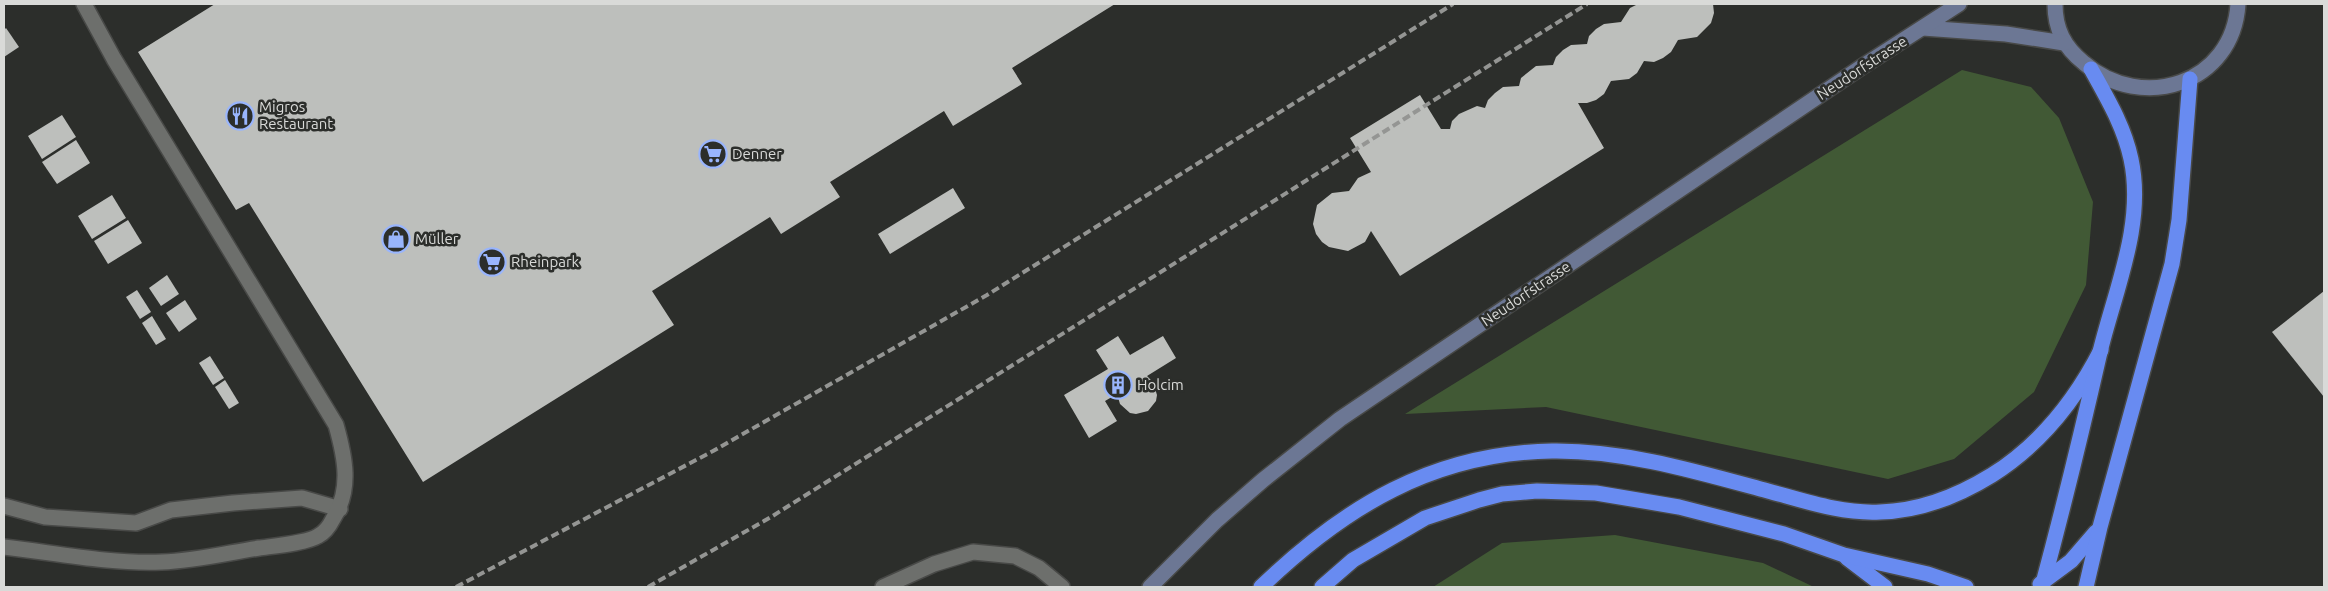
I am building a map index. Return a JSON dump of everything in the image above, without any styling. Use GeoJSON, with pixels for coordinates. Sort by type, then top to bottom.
{"type":"FeatureCollection","features":[{"type":"Feature","properties":{"kind":"highway"},"geometry":{"type":"LineString","coordinates":[[2040,585],[2078,451],[2101,350],[2129,244],[2134,189],[2131,159],[2122,128],[2091,69]]}},
{"type":"Feature","properties":{"kind":"highway"},"geometry":{"type":"LineString","coordinates":[[2086,587],[2100,527],[2172,264],[2179,220],[2190,79]]}},
{"type":"Feature","properties":{"kind":"highway"},"geometry":{"type":"LineString","coordinates":[[1261,587],[1325,530],[1390,490],[1443,468],[1468,461],[1521,453],[1577,452],[1632,459],[1677,468],[1844,510],[1881,512],[1921,507],[1960,493],[2002,468],[2030,447],[2063,412],[2089,373],[2101,350]]}},
{"type":"Feature","properties":{"kind":"highway"},"geometry":{"type":"LineString","coordinates":[[1322,587],[1353,560],[1425,518],[1502,494],[1537,491],[1596,493],[1679,507],[1784,534],[1844,555],[1928,574],[1966,587]]}},
{"type":"Feature","properties":{"kind":"highway"},"geometry":{"type":"LineString","coordinates":[[2040,585],[2071,562],[2100,527]]}},
{"type":"Feature","properties":{"kind":"highway"},"geometry":{"type":"LineString","coordinates":[[1844,555],[1885,587]]}},
{"type":"Feature","properties":{"kind":"main road","name":"Neudorfstrasse"},"geometry":{"type":"LineString","coordinates":[[1150,587],[1218,520],[1340,419],[1860,68],[1959,4]]}},
{"type":"Feature","properties":{"kind":"main road"},"geometry":{"type":"LineString","coordinates":[[2055,4],[2058,30],[2064,43],[2091,69],[2109,80],[2140,89],[2158,89],[2190,79],[2210,64],[2222,50],[2236,21],[2238,4]]}},
{"type":"Feature","properties":{"kind":"main road","name":"Neudorfstrasse"},"geometry":{"type":"LineString","coordinates":[[1924,28],[2006,34],[2064,43]]}},
{"type":"Feature","properties":{"kind":"street"},"geometry":{"type":"LineString","coordinates":[[4,547],[126,562],[162,562],[216,555],[318,537],[340,509],[344,495],[346,474],[343,450],[336,425],[114,59],[84,4]]}},
{"type":"Feature","properties":{"kind":"street"},"geometry":{"type":"LineString","coordinates":[[4,506],[45,517],[136,523],[171,510],[243,502],[302,498],[340,509]]}},
{"type":"Feature","properties":{"kind":"street"},"geometry":{"type":"LineString","coordinates":[[883,587],[934,564],[973,552],[1016,556],[1039,568],[1062,587]]}},
{"type":"Feature","properties":{"kind":"green space"},"geometry":{"type":"Polygon","coordinates":[[[1962,70],[2031,87],[2059,118],[2093,202],[2086,285],[2034,392],[1954,459],[1888,479],[1546,407],[1405,414],[1962,70]]]}},
{"type":"Feature","properties":{"kind":"green space"},"geometry":{"type":"Polygon","coordinates":[[[1615,535],[1763,563],[1814,587],[1433,587],[1502,543],[1615,535]]]}},
{"type":"Feature","properties":{"kind":"building","name":"Rheinpark"},"geometry":{"type":"Polygon","coordinates":[[[215,4],[1115,4],[1012,68],[1022,84],[953,126],[944,111],[830,182],[840,197],[781,234],[770,217],[652,291],[674,325],[423,482],[249,203],[236,210],[138,52],[215,4]]]}},
{"type":"Feature","properties":{"kind":"building"},"geometry":{"type":"Polygon","coordinates":[[[1638,4],[1713,4],[1714,13],[1711,23],[1697,37],[1678,40],[1671,52],[1663,58],[1654,62],[1644,61],[1637,73],[1629,79],[1611,81],[1604,94],[1596,100],[1578,103],[1604,148],[1400,276],[1371,231],[1365,242],[1348,251],[1329,247],[1316,234],[1313,224],[1317,205],[1332,193],[1349,191],[1358,178],[1371,172],[1350,138],[1420,95],[1441,129],[1450,129],[1452,121],[1459,114],[1477,106],[1485,108],[1488,100],[1503,87],[1519,86],[1521,78],[1536,66],[1553,65],[1556,57],[1563,50],[1571,45],[1587,44],[1589,36],[1596,29],[1604,24],[1621,22],[1630,8],[1638,4]]]}},
{"type":"Feature","properties":{"kind":"building"},"geometry":{"type":"Polygon","coordinates":[[[6,28],[19,47],[4,57],[4,30],[6,28]]]}},
{"type":"Feature","properties":{"kind":"building"},"geometry":{"type":"Polygon","coordinates":[[[62,115],[76,137],[42,159],[28,136],[62,115]]]}},
{"type":"Feature","properties":{"kind":"building"},"geometry":{"type":"Polygon","coordinates":[[[76,140],[90,163],[57,184],[42,162],[76,140]]]}},
{"type":"Feature","properties":{"kind":"building"},"geometry":{"type":"Polygon","coordinates":[[[953,188],[965,208],[890,254],[878,234],[953,188]]]}},
{"type":"Feature","properties":{"kind":"building"},"geometry":{"type":"Polygon","coordinates":[[[112,195],[126,218],[92,239],[78,216],[112,195]]]}},
{"type":"Feature","properties":{"kind":"building"},"geometry":{"type":"Polygon","coordinates":[[[128,220],[142,243],[108,264],[94,241],[128,220]]]}},
{"type":"Feature","properties":{"kind":"building"},"geometry":{"type":"Polygon","coordinates":[[[167,275],[179,294],[161,306],[149,288],[167,275]]]}},
{"type":"Feature","properties":{"kind":"building"},"geometry":{"type":"Polygon","coordinates":[[[137,290],[151,312],[140,319],[126,297],[137,290]]]}},
{"type":"Feature","properties":{"kind":"building"},"geometry":{"type":"Polygon","coordinates":[[[2324,291],[2324,397],[2272,332],[2324,291]]]}},
{"type":"Feature","properties":{"kind":"building"},"geometry":{"type":"Polygon","coordinates":[[[185,300],[197,319],[179,332],[166,313],[185,300]]]}},
{"type":"Feature","properties":{"kind":"building"},"geometry":{"type":"Polygon","coordinates":[[[152,316],[166,339],[156,345],[142,323],[152,316]]]}},
{"type":"Feature","properties":{"kind":"building","name":"Holcim"},"geometry":{"type":"Polygon","coordinates":[[[1118,336],[1130,355],[1163,336],[1176,358],[1147,376],[1153,382],[1157,395],[1156,401],[1148,411],[1136,414],[1130,413],[1120,404],[1117,394],[1105,401],[1117,421],[1089,438],[1064,395],[1108,369],[1096,350],[1118,336]]]}},
{"type":"Feature","properties":{"kind":"building"},"geometry":{"type":"Polygon","coordinates":[[[210,356],[224,378],[213,385],[199,363],[210,356]]]}},
{"type":"Feature","properties":{"kind":"building"},"geometry":{"type":"Polygon","coordinates":[[[225,380],[239,403],[229,409],[215,387],[225,380]]]}},
{"type":"Feature","properties":{"kind":"railway"},"geometry":{"type":"LineString","coordinates":[[456,587],[713,451],[987,295],[1453,4]]}},
{"type":"Feature","properties":{"kind":"railway"},"geometry":{"type":"LineString","coordinates":[[648,587],[771,517],[1587,4]]}},
{"type":"Feature","properties":{"kind":"place","name":"Migros Restaurant"},"geometry":{"type":"Point","coordinates":[240,116]}},
{"type":"Feature","properties":{"kind":"place","name":"Denner"},"geometry":{"type":"Point","coordinates":[713,154]}},
{"type":"Feature","properties":{"kind":"place","name":"Müller"},"geometry":{"type":"Point","coordinates":[396,239]}},
{"type":"Feature","properties":{"kind":"place","name":"Rheinpark"},"geometry":{"type":"Point","coordinates":[492,262]}},
{"type":"Feature","properties":{"kind":"place","name":"Holcim"},"geometry":{"type":"Point","coordinates":[1118,385]}}]}
